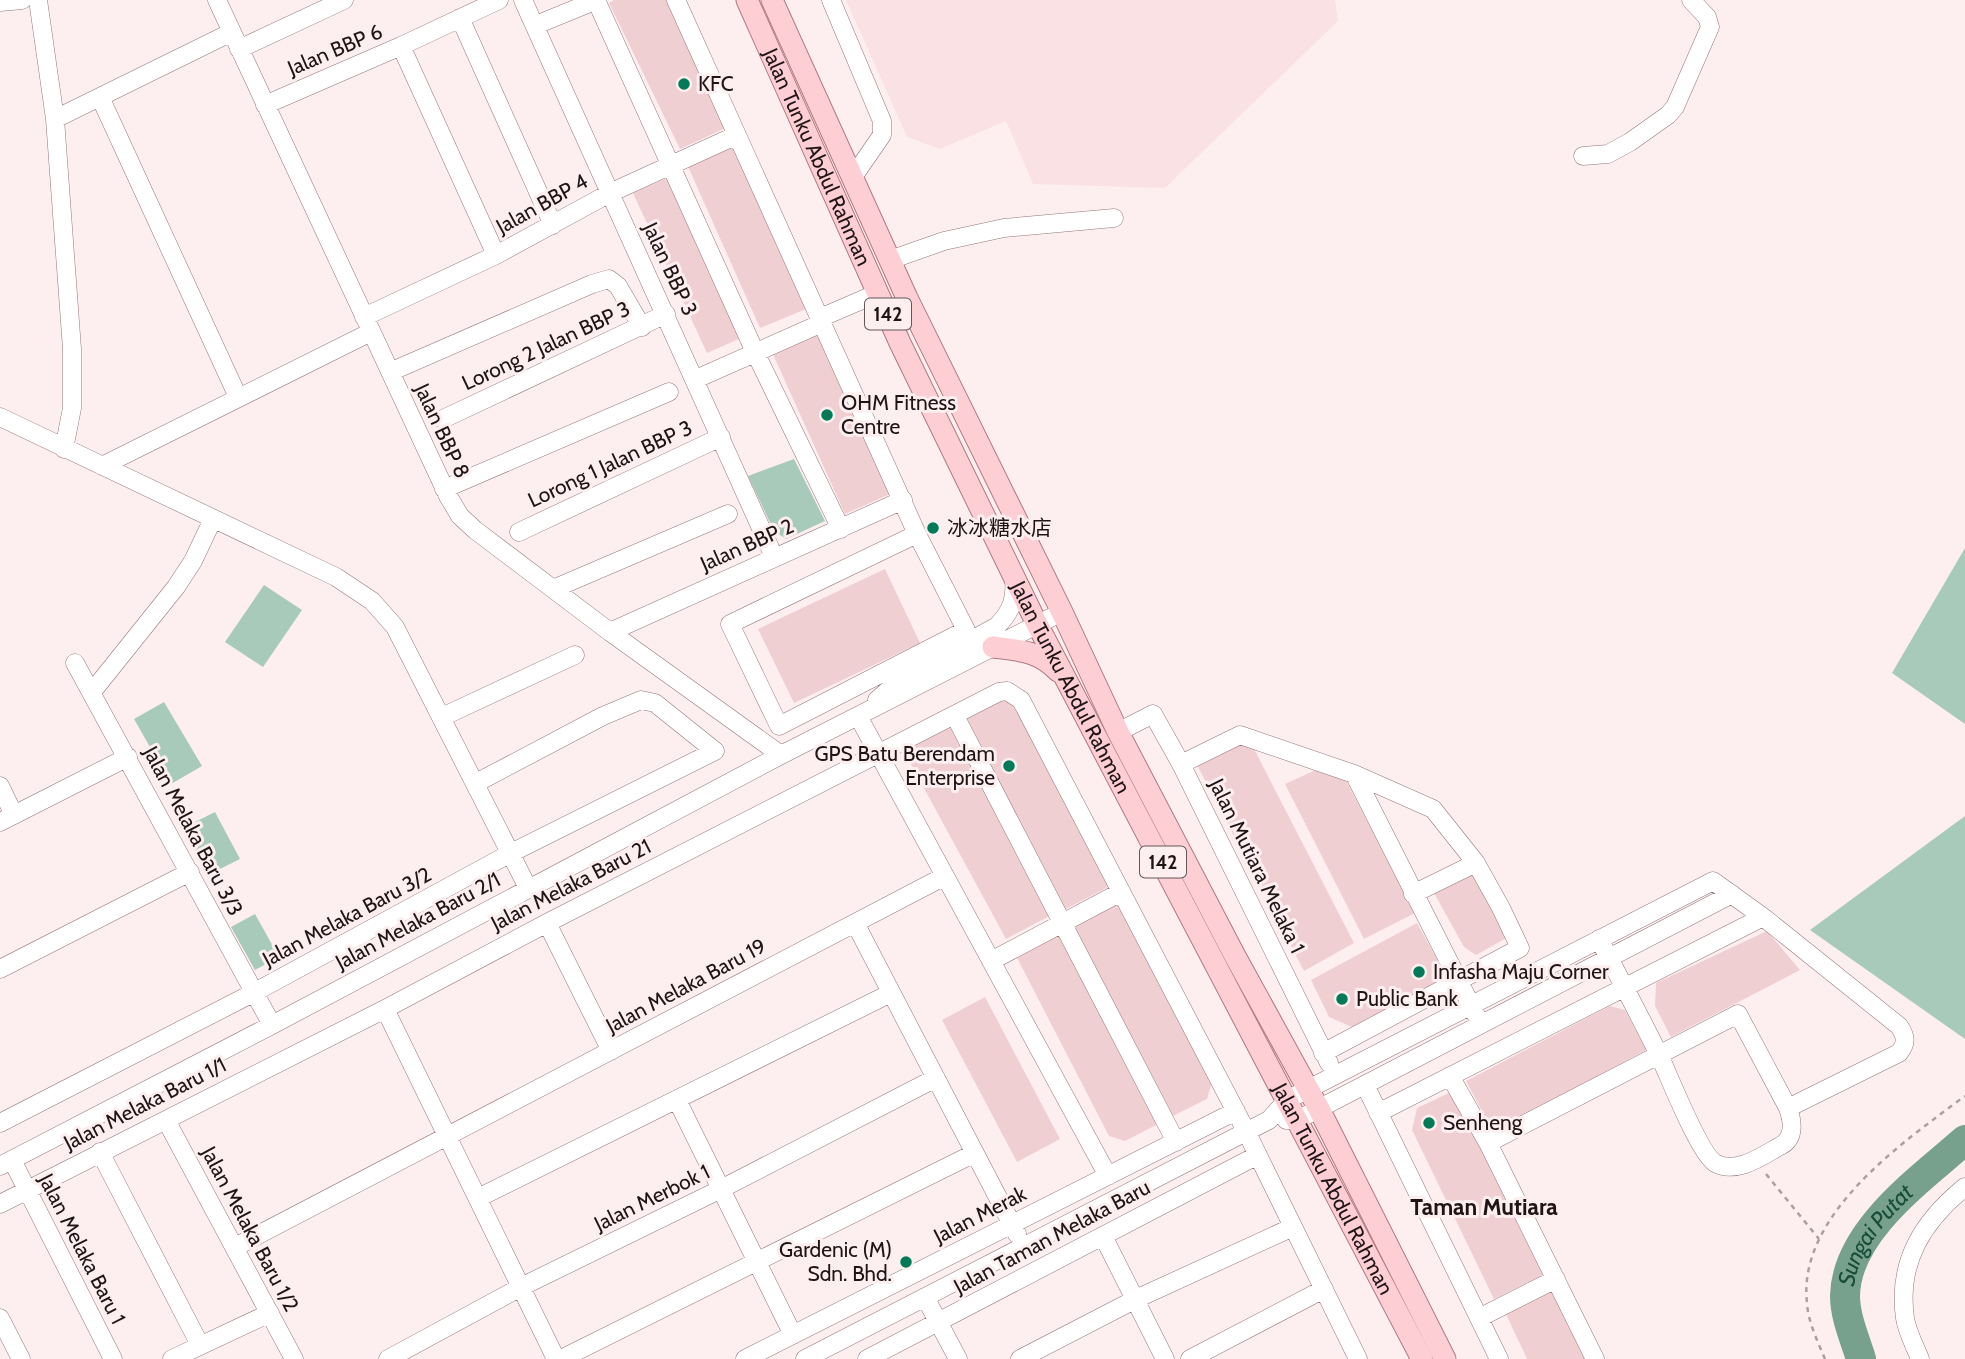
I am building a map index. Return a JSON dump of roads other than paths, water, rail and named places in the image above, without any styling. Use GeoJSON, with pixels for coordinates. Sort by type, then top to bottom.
{"type":"FeatureCollection","features":[{"type":"Feature","properties":{"kind":"main road","name":"Jalan Tunku Abdul Rahman"},"geometry":{"type":"LineString","coordinates":[[747,0],[878,293],[1037,624],[1422,1359]]}},
{"type":"Feature","properties":{"kind":"main road","name":"Jalan Tunku Abdul Rahman"},"geometry":{"type":"LineString","coordinates":[[772,0],[913,310],[1118,732],[1319,1109],[1445,1359]]}},
{"type":"Feature","properties":{"kind":"main road"},"geometry":{"type":"LineString","coordinates":[[993,647],[1029,652],[1044,658],[1069,682]]}},
{"type":"Feature","properties":{"kind":"street"},"geometry":{"type":"LineString","coordinates":[[0,2],[22,0]]}},
{"type":"Feature","properties":{"kind":"street"},"geometry":{"type":"LineString","coordinates":[[38,0],[55,119],[73,372],[72,408],[64,449]]}},
{"type":"Feature","properties":{"kind":"street","name":"Jalan BBP 8"},"geometry":{"type":"LineString","coordinates":[[217,0],[444,489],[460,516],[610,632],[781,755]]}},
{"type":"Feature","properties":{"kind":"street"},"geometry":{"type":"LineString","coordinates":[[55,119],[100,97],[344,0]]}},
{"type":"Feature","properties":{"kind":"street","name":"Jalan BBP 6"},"geometry":{"type":"LineString","coordinates":[[265,105],[499,0]]}},
{"type":"Feature","properties":{"kind":"street","name":"Jalan BBP 3"},"geometry":{"type":"LineString","coordinates":[[523,0],[774,557]]}},
{"type":"Feature","properties":{"kind":"street"},"geometry":{"type":"LineString","coordinates":[[536,25],[597,0],[755,352],[841,529]]}},
{"type":"Feature","properties":{"kind":"street"},"geometry":{"type":"LineString","coordinates":[[676,0],[917,534],[966,630],[779,726],[730,624],[917,534]]}},
{"type":"Feature","properties":{"kind":"street"},"geometry":{"type":"LineString","coordinates":[[831,0],[883,121],[882,135],[853,177]]}},
{"type":"Feature","properties":{"kind":"street"},"geometry":{"type":"LineString","coordinates":[[1583,156],[1608,154],[1656,125],[1675,107],[1710,27],[1707,17],[1691,0]]}},
{"type":"Feature","properties":{"kind":"street"},"geometry":{"type":"LineString","coordinates":[[460,18],[553,225]]}},
{"type":"Feature","properties":{"kind":"street"},"geometry":{"type":"LineString","coordinates":[[401,46],[496,255]]}},
{"type":"Feature","properties":{"kind":"street"},"geometry":{"type":"LineString","coordinates":[[100,97],[238,397]]}},
{"type":"Feature","properties":{"kind":"street","name":"Jalan BBP 4"},"geometry":{"type":"LineString","coordinates":[[102,466],[238,397],[610,192],[737,135]]}},
{"type":"Feature","properties":{"kind":"street"},"geometry":{"type":"LineString","coordinates":[[890,260],[944,241],[1004,228],[1114,218]]}},
{"type":"Feature","properties":{"kind":"street"},"geometry":{"type":"LineString","coordinates":[[390,372],[609,279],[618,286],[642,327]]}},
{"type":"Feature","properties":{"kind":"street"},"geometry":{"type":"LineString","coordinates":[[696,379],[878,293]]}},
{"type":"Feature","properties":{"kind":"street","name":"Lorong 2 Jalan BBP 3"},"geometry":{"type":"LineString","coordinates":[[443,419],[666,314]]}},
{"type":"Feature","properties":{"kind":"street"},"geometry":{"type":"LineString","coordinates":[[444,489],[669,392]]}},
{"type":"Feature","properties":{"kind":"street"},"geometry":{"type":"LineString","coordinates":[[0,417],[336,577],[372,601],[396,626],[528,888]]}},
{"type":"Feature","properties":{"kind":"street","name":"Lorong 1 Jalan BBP 3"},"geometry":{"type":"LineString","coordinates":[[519,532],[721,438]]}},
{"type":"Feature","properties":{"kind":"street","name":"Jalan BBP 2"},"geometry":{"type":"LineString","coordinates":[[610,632],[903,500]]}},
{"type":"Feature","properties":{"kind":"street"},"geometry":{"type":"LineString","coordinates":[[553,589],[728,514]]}},
{"type":"Feature","properties":{"kind":"street"},"geometry":{"type":"LineString","coordinates":[[92,692],[176,587],[193,561],[214,519]]}},
{"type":"Feature","properties":{"kind":"street"},"geometry":{"type":"LineString","coordinates":[[858,716],[900,680],[997,626],[1007,616],[1013,604],[1014,573]]}},
{"type":"Feature","properties":{"kind":"street"},"geometry":{"type":"LineString","coordinates":[[858,716],[1062,612]]}},
{"type":"Feature","properties":{"kind":"street"},"geometry":{"type":"LineString","coordinates":[[442,717],[575,655]]}},
{"type":"Feature","properties":{"kind":"street","name":"Jalan Melaka Baru 3/3"},"geometry":{"type":"LineString","coordinates":[[75,663],[272,1025]]}},
{"type":"Feature","properties":{"kind":"street","name":"Jalan Melaka Baru 21"},"geometry":{"type":"LineString","coordinates":[[285,1059],[878,752],[999,692],[1007,691],[1021,700],[1246,1132]]}},
{"type":"Feature","properties":{"kind":"street","name":"Jalan Melaka Baru 3/2"},"geometry":{"type":"LineString","coordinates":[[0,1124],[255,992],[511,853],[715,751],[655,703],[641,700],[603,716],[476,783]]}},
{"type":"Feature","properties":{"kind":"street","name":"Jalan Mutiara Melaka 1"},"geometry":{"type":"LineString","coordinates":[[1118,732],[1153,714],[1181,764],[1335,1075]]}},
{"type":"Feature","properties":{"kind":"street"},"geometry":{"type":"LineString","coordinates":[[858,716],[1108,1176]]}},
{"type":"Feature","properties":{"kind":"street","name":"Jalan Melaka Baru 2/1"},"geometry":{"type":"LineString","coordinates":[[6,1163],[858,716]]}},
{"type":"Feature","properties":{"kind":"street"},"geometry":{"type":"LineString","coordinates":[[955,716],[1176,1142]]}},
{"type":"Feature","properties":{"kind":"street"},"geometry":{"type":"LineString","coordinates":[[1181,764],[1240,735],[1354,774],[1433,809],[1476,863],[1501,908],[1520,948],[1323,1053]]}},
{"type":"Feature","properties":{"kind":"street"},"geometry":{"type":"LineString","coordinates":[[0,786],[7,818],[128,757]]}},
{"type":"Feature","properties":{"kind":"street"},"geometry":{"type":"LineString","coordinates":[[1354,774],[1481,1025]]}},
{"type":"Feature","properties":{"kind":"street"},"geometry":{"type":"LineString","coordinates":[[1413,894],[1476,863]]}},
{"type":"Feature","properties":{"kind":"street"},"geometry":{"type":"LineString","coordinates":[[0,969],[190,873]]}},
{"type":"Feature","properties":{"kind":"street","name":"Jalan Melaka Baru 19"},"geometry":{"type":"LineString","coordinates":[[235,1247],[945,876]]}},
{"type":"Feature","properties":{"kind":"street"},"geometry":{"type":"LineString","coordinates":[[805,1359],[1269,1120],[1287,1100],[1713,881],[1899,1026],[1905,1035],[1904,1046],[1899,1053],[1788,1108]]}},
{"type":"Feature","properties":{"kind":"street"},"geometry":{"type":"LineString","coordinates":[[991,961],[1121,892]]}},
{"type":"Feature","properties":{"kind":"street"},"geometry":{"type":"LineString","coordinates":[[1269,1120],[1297,1120],[1732,894]]}},
{"type":"Feature","properties":{"kind":"street"},"geometry":{"type":"LineString","coordinates":[[1378,1113],[1763,918]]}},
{"type":"Feature","properties":{"kind":"street"},"geometry":{"type":"LineString","coordinates":[[547,923],[611,1051]]}},
{"type":"Feature","properties":{"kind":"street"},"geometry":{"type":"LineString","coordinates":[[855,923],[1024,1246]]}},
{"type":"Feature","properties":{"kind":"street"},"geometry":{"type":"LineString","coordinates":[[1488,1143],[1659,1056],[1738,1014],[1788,1108],[1792,1119],[1790,1138],[1785,1144],[1736,1166],[1725,1166],[1707,1156],[1659,1056],[1599,939]]}},
{"type":"Feature","properties":{"kind":"street"},"geometry":{"type":"LineString","coordinates":[[478,1198],[891,993]]}},
{"type":"Feature","properties":{"kind":"street"},"geometry":{"type":"LineString","coordinates":[[385,1009],[559,1359],[975,1153]]}},
{"type":"Feature","properties":{"kind":"street","name":"Jalan Melaka Baru 1/1"},"geometry":{"type":"LineString","coordinates":[[26,1191],[285,1059]]}},
{"type":"Feature","properties":{"kind":"street"},"geometry":{"type":"LineString","coordinates":[[1450,1076],[1488,1143],[1595,1359]]}},
{"type":"Feature","properties":{"kind":"street","name":"Jalan Merbok 1"},"geometry":{"type":"LineString","coordinates":[[388,1359],[521,1287],[721,1189],[936,1078]]}},
{"type":"Feature","properties":{"kind":"street"},"geometry":{"type":"LineString","coordinates":[[1365,1085],[1499,1359]]}},
{"type":"Feature","properties":{"kind":"street"},"geometry":{"type":"LineString","coordinates":[[677,1100],[756,1261],[796,1359]]}},
{"type":"Feature","properties":{"kind":"street","name":"Jalan Merak"},"geometry":{"type":"LineString","coordinates":[[745,1359],[1236,1111]]}},
{"type":"Feature","properties":{"kind":"street","name":"Jalan Melaka Baru 1/2"},"geometry":{"type":"LineString","coordinates":[[166,1119],[294,1359]]}},
{"type":"Feature","properties":{"kind":"street"},"geometry":{"type":"LineString","coordinates":[[1246,1132],[1358,1359]]}},
{"type":"Feature","properties":{"kind":"street"},"geometry":{"type":"LineString","coordinates":[[100,1152],[200,1345]]}},
{"type":"Feature","properties":{"kind":"street","name":"Jalan Taman Melaka Baru"},"geometry":{"type":"LineString","coordinates":[[867,1359],[1258,1155]]}},
{"type":"Feature","properties":{"kind":"street","name":"Jalan Melaka Baru 1"},"geometry":{"type":"LineString","coordinates":[[6,1163],[26,1191],[113,1359]]}},
{"type":"Feature","properties":{"kind":"street"},"geometry":{"type":"LineString","coordinates":[[1920,1359],[1905,1321],[1903,1285],[1907,1266],[1919,1237],[1938,1211],[1965,1187]]}},
{"type":"Feature","properties":{"kind":"street"},"geometry":{"type":"LineString","coordinates":[[0,1204],[26,1191]]}},
{"type":"Feature","properties":{"kind":"street"},"geometry":{"type":"LineString","coordinates":[[1020,1359],[1136,1299],[1293,1227]]}},
{"type":"Feature","properties":{"kind":"street"},"geometry":{"type":"LineString","coordinates":[[1103,1236],[1165,1359]]}},
{"type":"Feature","properties":{"kind":"street"},"geometry":{"type":"LineString","coordinates":[[1479,1318],[1556,1279]]}},
{"type":"Feature","properties":{"kind":"street"},"geometry":{"type":"LineString","coordinates":[[1190,1359],[1324,1289]]}},
{"type":"Feature","properties":{"kind":"street"},"geometry":{"type":"LineString","coordinates":[[925,1297],[958,1359]]}},
{"type":"Feature","properties":{"kind":"street"},"geometry":{"type":"LineString","coordinates":[[172,1359],[270,1313]]}},
{"type":"Feature","properties":{"kind":"street"},"geometry":{"type":"LineString","coordinates":[[0,1318],[21,1359]]}},
{"type":"Feature","properties":{"kind":"waterway","name":"Sungai Putat"},"geometry":{"type":"LineString","coordinates":[[1861,1359],[1845,1304],[1849,1272],[1858,1250],[1889,1208],[1965,1140]]}},
{"type":"Feature","properties":{"kind":"place","name":"KFC"},"geometry":{"type":"Point","coordinates":[684,84]}},
{"type":"Feature","properties":{"kind":"place","name":"OHM Fitness Centre"},"geometry":{"type":"Point","coordinates":[827,415]}},
{"type":"Feature","properties":{"kind":"place","name":"冰冰糖水店"},"geometry":{"type":"Point","coordinates":[933,528]}},
{"type":"Feature","properties":{"kind":"place","name":"GPS Batu Berendam Enterprise"},"geometry":{"type":"Point","coordinates":[1009,766]}},
{"type":"Feature","properties":{"kind":"place","name":"Infasha Maju Corner"},"geometry":{"type":"Point","coordinates":[1419,972]}},
{"type":"Feature","properties":{"kind":"place","name":"Public Bank"},"geometry":{"type":"Point","coordinates":[1342,999]}},
{"type":"Feature","properties":{"kind":"place","name":"Senheng"},"geometry":{"type":"Point","coordinates":[1429,1123]}},
{"type":"Feature","properties":{"kind":"place","name":"Gardenic (M) Sdn. Bhd."},"geometry":{"type":"Point","coordinates":[906,1262]}},
{"type":"Feature","properties":{"kind":"district","name":"Taman Mutiara"},"geometry":{"type":"Point","coordinates":[1484,1207]}}]}
